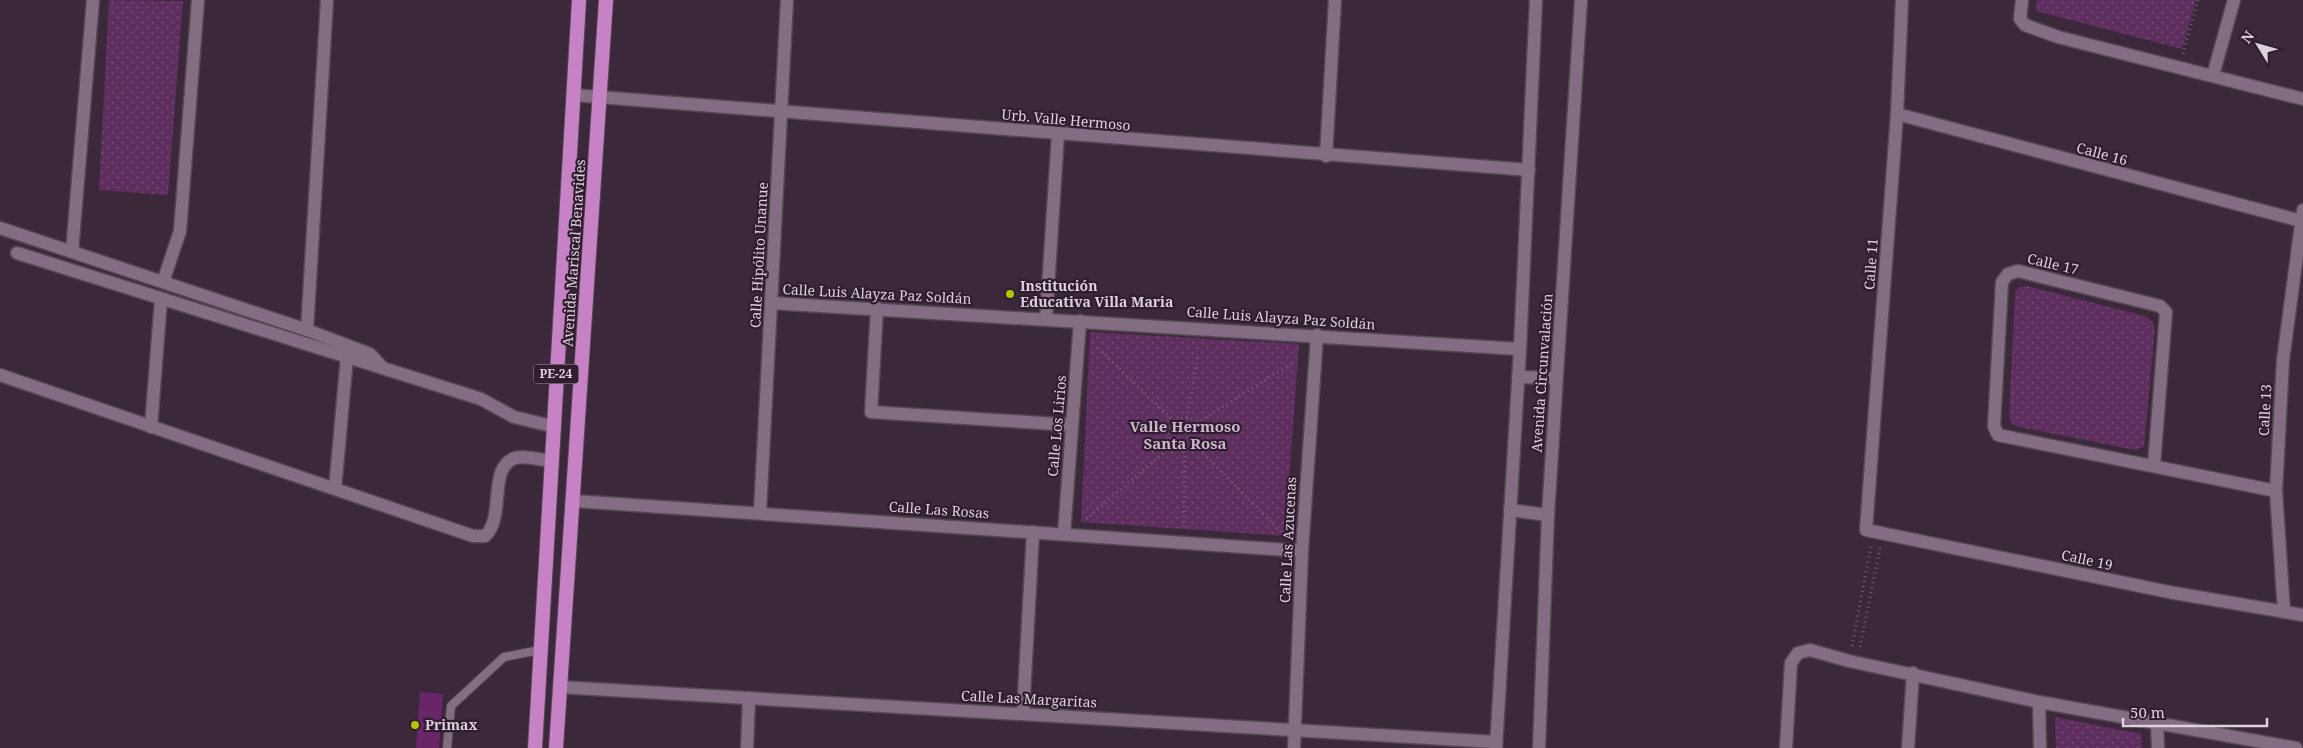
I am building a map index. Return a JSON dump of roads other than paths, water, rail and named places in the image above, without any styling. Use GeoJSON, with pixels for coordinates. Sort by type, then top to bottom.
{"type":"FeatureCollection","features":[{"type":"Feature","properties":{"kind":"highway","name":"Avenida Mariscal Benavides"},"geometry":{"type":"LineString","coordinates":[[535,748],[552,426],[579,0]]}},
{"type":"Feature","properties":{"kind":"highway","name":"Avenida Mariscal Benavides"},"geometry":{"type":"LineString","coordinates":[[556,748],[606,0]]}},
{"type":"Feature","properties":{"kind":"street"},"geometry":{"type":"LineString","coordinates":[[72,252],[93,0]]}},
{"type":"Feature","properties":{"kind":"street"},"geometry":{"type":"LineString","coordinates":[[163,282],[180,231],[198,0]]}},
{"type":"Feature","properties":{"kind":"street"},"geometry":{"type":"LineString","coordinates":[[307,330],[327,0]]}},
{"type":"Feature","properties":{"kind":"street","name":"Calle Hipólito Unanue"},"geometry":{"type":"LineString","coordinates":[[760,512],[787,0]]}},
{"type":"Feature","properties":{"kind":"street"},"geometry":{"type":"LineString","coordinates":[[1326,156],[1335,0]]}},
{"type":"Feature","properties":{"kind":"street","name":"Avenida Circunvalación"},"geometry":{"type":"LineString","coordinates":[[1496,745],[1520,349],[1536,0]]}},
{"type":"Feature","properties":{"kind":"street","name":"Avenida Circunvalación"},"geometry":{"type":"LineString","coordinates":[[1539,748],[1548,515],[1581,0]]}},
{"type":"Feature","properties":{"kind":"street","name":"Calle 11"},"geometry":{"type":"LineString","coordinates":[[1874,532],[1902,0]]}},
{"type":"Feature","properties":{"kind":"street"},"geometry":{"type":"LineString","coordinates":[[2022,0],[2020,19],[2025,26],[2058,37],[2180,66],[2303,99]]}},
{"type":"Feature","properties":{"kind":"street"},"geometry":{"type":"LineString","coordinates":[[2213,75],[2234,0]]}},
{"type":"Feature","properties":{"kind":"street","name":"Urb. Valle Hermoso"},"geometry":{"type":"LineString","coordinates":[[573,95],[1326,156],[1529,170]]}},
{"type":"Feature","properties":{"kind":"street","name":"Calle 16"},"geometry":{"type":"LineString","coordinates":[[1897,114],[2302,215]]}},
{"type":"Feature","properties":{"kind":"street"},"geometry":{"type":"LineString","coordinates":[[1046,319],[1058,134]]}},
{"type":"Feature","properties":{"kind":"street","name":"Calle 13"},"geometry":{"type":"LineString","coordinates":[[2284,612],[2276,491],[2283,360],[2302,215]]}},
{"type":"Feature","properties":{"kind":"street"},"geometry":{"type":"LineString","coordinates":[[0,228],[307,330],[370,354],[383,368]]}},
{"type":"Feature","properties":{"kind":"street"},"geometry":{"type":"LineString","coordinates":[[17,253],[481,399],[526,421],[552,426]]}},
{"type":"Feature","properties":{"kind":"street","name":"Calle 17"},"geometry":{"type":"LineString","coordinates":[[2154,465],[2166,312],[2160,306],[2018,271],[2008,274],[2002,282],[1994,426],[1998,435],[2276,491]]}},
{"type":"Feature","properties":{"kind":"street"},"geometry":{"type":"LineString","coordinates":[[152,426],[161,299]]}},
{"type":"Feature","properties":{"kind":"street","name":"Calle Luis Alayza Paz Soldán"},"geometry":{"type":"LineString","coordinates":[[771,302],[1317,334],[1520,349]]}},
{"type":"Feature","properties":{"kind":"street"},"geometry":{"type":"LineString","coordinates":[[877,308],[871,412],[1072,425]]}},
{"type":"Feature","properties":{"kind":"street","name":"Calle Los Lirios"},"geometry":{"type":"LineString","coordinates":[[1064,534],[1080,321]]}},
{"type":"Feature","properties":{"kind":"street","name":"Calle Las Azucenas"},"geometry":{"type":"LineString","coordinates":[[1294,748],[1302,551],[1317,334]]}},
{"type":"Feature","properties":{"kind":"street"},"geometry":{"type":"LineString","coordinates":[[335,489],[347,357]]}},
{"type":"Feature","properties":{"kind":"street"},"geometry":{"type":"LineString","coordinates":[[0,375],[473,536],[485,536],[495,524],[498,481],[508,463],[515,458],[551,461]]}},
{"type":"Feature","properties":{"kind":"street"},"geometry":{"type":"LineString","coordinates":[[1518,377],[1556,378]]}},
{"type":"Feature","properties":{"kind":"street","name":"Calle Las Rosas"},"geometry":{"type":"LineString","coordinates":[[574,501],[760,512],[1302,551]]}},
{"type":"Feature","properties":{"kind":"street"},"geometry":{"type":"LineString","coordinates":[[1510,510],[1548,515]]}},
{"type":"Feature","properties":{"kind":"street"},"geometry":{"type":"LineString","coordinates":[[1023,713],[1033,532]]}},
{"type":"Feature","properties":{"kind":"street","name":"Calle 19"},"geometry":{"type":"LineString","coordinates":[[1874,532],[2174,593],[2303,615]]}},
{"type":"Feature","properties":{"kind":"street"},"geometry":{"type":"LineString","coordinates":[[1786,748],[1791,663],[1798,653],[1810,650],[1853,662],[1913,673],[2039,702],[2277,747],[2296,748]]}},
{"type":"Feature","properties":{"kind":"street"},"geometry":{"type":"LineString","coordinates":[[1908,748],[1913,673]]}},
{"type":"Feature","properties":{"kind":"street","name":"Calle Las Margaritas"},"geometry":{"type":"LineString","coordinates":[[559,687],[1023,713],[1496,745]]}},
{"type":"Feature","properties":{"kind":"street"},"geometry":{"type":"LineString","coordinates":[[747,748],[749,698]]}},
{"type":"Feature","properties":{"kind":"street"},"geometry":{"type":"LineString","coordinates":[[2039,702],[2040,748]]}},
{"type":"Feature","properties":{"kind":"street"},"geometry":{"type":"LineString","coordinates":[[2157,723],[2158,748]]}},
{"type":"Feature","properties":{"kind":"lane"},"geometry":{"type":"LineString","coordinates":[[447,748],[451,706],[504,657],[540,650]]}},
{"type":"Feature","properties":{"kind":"place","name":"Institución Educativa Villa Maria"},"geometry":{"type":"Point","coordinates":[1010,294]}},
{"type":"Feature","properties":{"kind":"place","name":"Primax"},"geometry":{"type":"Point","coordinates":[415,725]}},
{"type":"Feature","properties":{"kind":"district","name":"Valle Hermoso Santa Rosa"},"geometry":{"type":"Point","coordinates":[1185,436]}}]}
